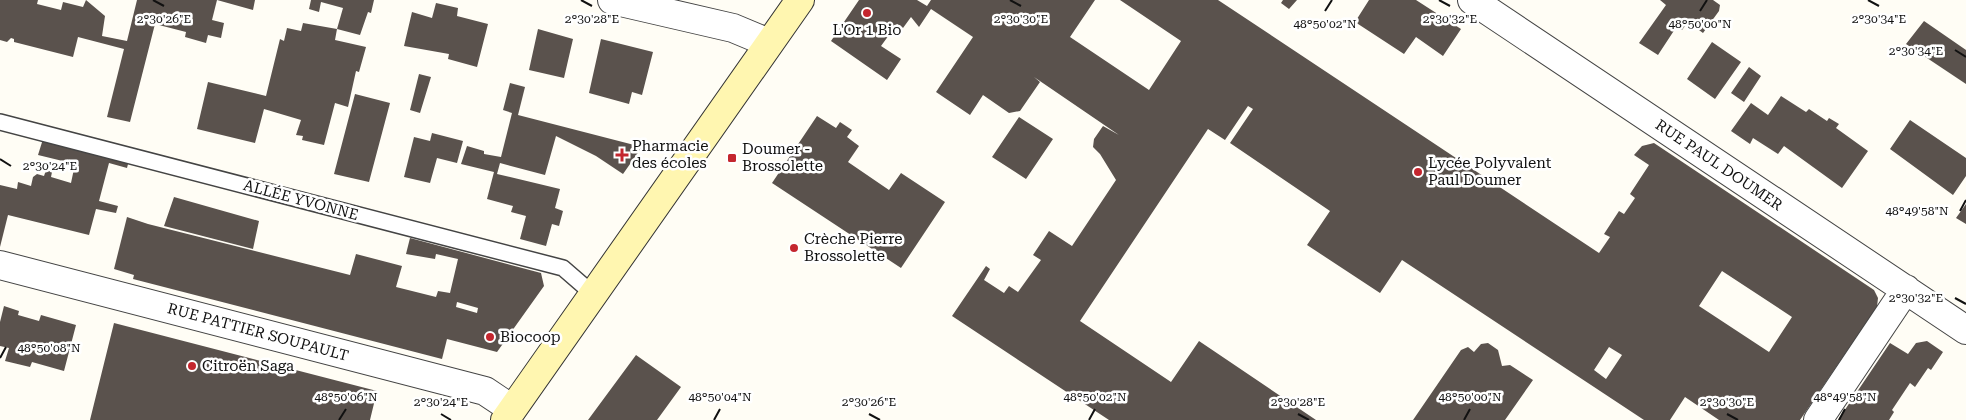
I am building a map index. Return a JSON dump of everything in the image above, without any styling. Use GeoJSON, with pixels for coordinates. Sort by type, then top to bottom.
{"type":"FeatureCollection","features":[{"type":"Feature","properties":{"kind":"main road"},"geometry":{"type":"LineString","coordinates":[[508,415],[800,0]]}},
{"type":"Feature","properties":{"kind":"street"},"geometry":{"type":"LineString","coordinates":[[612,0],[733,28],[769,43]]}},
{"type":"Feature","properties":{"kind":"street","name":"RUE PAUL DOUMER"},"geometry":{"type":"LineString","coordinates":[[1472,0],[1966,330]]}},
{"type":"Feature","properties":{"kind":"street","name":"RUE PATTIER SOUPAULT"},"geometry":{"type":"LineString","coordinates":[[0,265],[485,391],[508,415]]}},
{"type":"Feature","properties":{"kind":"street"},"geometry":{"type":"LineString","coordinates":[[1818,420],[1906,289]]}},
{"type":"Feature","properties":{"kind":"lane","name":"ALLÉE YVONNE"},"geometry":{"type":"LineString","coordinates":[[0,122],[563,268],[593,294]]}},
{"type":"Feature","properties":{"kind":"building"},"geometry":{"type":"Polygon","coordinates":[[[0,0],[38,0],[37,4],[61,10],[63,2],[83,7],[86,0],[105,16],[102,36],[127,41],[137,0],[217,0],[212,20],[224,23],[221,38],[208,35],[206,43],[185,37],[186,32],[155,24],[130,122],[107,117],[124,49],[78,37],[73,57],[14,42],[14,39],[11,38],[7,42],[0,40],[0,0]]]}},
{"type":"Feature","properties":{"kind":"building"},"geometry":{"type":"Polygon","coordinates":[[[217,0],[255,0],[253,10],[217,0]]]}},
{"type":"Feature","properties":{"kind":"building"},"geometry":{"type":"Polygon","coordinates":[[[311,0],[374,0],[371,13],[368,12],[360,35],[337,29],[343,8],[321,2],[319,12],[309,9],[311,0]]]}},
{"type":"Feature","properties":{"kind":"building"},"geometry":{"type":"Polygon","coordinates":[[[859,0],[917,0],[927,6],[931,0],[1095,0],[1070,37],[1149,90],[1181,41],[1120,0],[1218,0],[1599,253],[1610,237],[1604,234],[1619,211],[1624,214],[1635,198],[1630,194],[1649,165],[1634,155],[1642,146],[1654,143],[1874,290],[1878,298],[1877,307],[1800,420],[1719,420],[1685,397],[1670,420],[1644,420],[1402,260],[1380,293],[1307,245],[1330,211],[1230,143],[1253,109],[1248,106],[1225,140],[1208,129],[1080,321],[1171,382],[1199,341],[1316,420],[1109,420],[952,316],[986,266],[990,269],[984,280],[1004,293],[1009,286],[1018,292],[1041,260],[1033,255],[1049,231],[1072,246],[1116,180],[1100,154],[1093,147],[1094,139],[1103,126],[1119,135],[1034,77],[1040,82],[1020,111],[1009,113],[983,95],[970,115],[936,92],[973,37],[931,9],[919,27],[911,17],[903,28],[897,24],[881,46],[901,59],[887,80],[831,41],[859,0]],[[1722,271],[1699,306],[1769,352],[1792,317],[1722,271]],[[1609,347],[1594,370],[1606,379],[1622,355],[1609,347]]]}},
{"type":"Feature","properties":{"kind":"building"},"geometry":{"type":"Polygon","coordinates":[[[1283,0],[1297,0],[1289,9],[1281,3],[1283,0]]]}},
{"type":"Feature","properties":{"kind":"building"},"geometry":{"type":"Polygon","coordinates":[[[1369,0],[1416,0],[1461,29],[1443,56],[1416,37],[1404,54],[1355,22],[1369,0]]]}},
{"type":"Feature","properties":{"kind":"building"},"geometry":{"type":"Polygon","coordinates":[[[1660,0],[1713,0],[1720,5],[1719,11],[1703,33],[1688,22],[1682,30],[1677,26],[1658,55],[1639,43],[1666,5],[1660,0]]]}},
{"type":"Feature","properties":{"kind":"building"},"geometry":{"type":"Polygon","coordinates":[[[436,3],[458,8],[457,16],[488,24],[477,67],[448,59],[449,54],[404,46],[412,12],[432,18],[436,3]]]}},
{"type":"Feature","properties":{"kind":"building"},"geometry":{"type":"Polygon","coordinates":[[[1924,21],[1966,50],[1966,84],[1906,44],[1924,21]]]}},
{"type":"Feature","properties":{"kind":"building"},"geometry":{"type":"Polygon","coordinates":[[[303,23],[337,29],[335,40],[366,47],[359,72],[356,71],[348,107],[335,103],[324,145],[302,140],[303,136],[296,135],[301,120],[264,109],[255,143],[197,129],[208,82],[266,96],[280,39],[284,41],[287,28],[301,31],[303,23]]]}},
{"type":"Feature","properties":{"kind":"building"},"geometry":{"type":"Polygon","coordinates":[[[538,29],[573,39],[564,78],[529,70],[538,29]]]}},
{"type":"Feature","properties":{"kind":"building"},"geometry":{"type":"Polygon","coordinates":[[[601,39],[653,52],[642,95],[632,92],[629,104],[589,93],[601,39]]]}},
{"type":"Feature","properties":{"kind":"building"},"geometry":{"type":"Polygon","coordinates":[[[1712,42],[1741,62],[1715,99],[1687,79],[1712,42]]]}},
{"type":"Feature","properties":{"kind":"building"},"geometry":{"type":"Polygon","coordinates":[[[1749,67],[1761,76],[1744,102],[1731,93],[1749,67]]]}},
{"type":"Feature","properties":{"kind":"building"},"geometry":{"type":"Polygon","coordinates":[[[419,74],[431,77],[420,113],[410,110],[419,74]]]}},
{"type":"Feature","properties":{"kind":"building"},"geometry":{"type":"Polygon","coordinates":[[[510,83],[525,87],[518,115],[642,147],[623,174],[596,156],[556,136],[545,175],[500,163],[497,174],[560,189],[555,208],[563,211],[559,226],[552,224],[546,246],[520,239],[526,216],[511,212],[513,206],[487,199],[494,172],[461,164],[467,146],[484,151],[484,154],[501,157],[512,113],[503,110],[510,83]]]}},
{"type":"Feature","properties":{"kind":"building"},"geometry":{"type":"Polygon","coordinates":[[[355,94],[390,103],[369,182],[334,174],[355,94]]]}},
{"type":"Feature","properties":{"kind":"building"},"geometry":{"type":"Polygon","coordinates":[[[1781,96],[1806,112],[1809,109],[1827,121],[1829,118],[1839,124],[1836,128],[1868,151],[1842,188],[1784,146],[1778,154],[1753,138],[1750,144],[1731,131],[1751,103],[1768,115],[1781,96]]]}},
{"type":"Feature","properties":{"kind":"building"},"geometry":{"type":"Polygon","coordinates":[[[817,116],[836,128],[840,122],[852,130],[847,137],[859,146],[848,162],[889,190],[901,173],[945,202],[901,268],[772,183],[817,116]]]}},
{"type":"Feature","properties":{"kind":"building"},"geometry":{"type":"Polygon","coordinates":[[[1019,117],[1053,139],[1026,179],[992,157],[1019,117]]]}},
{"type":"Feature","properties":{"kind":"building"},"geometry":{"type":"Polygon","coordinates":[[[1910,120],[1966,158],[1966,176],[1953,195],[1890,149],[1910,120]]]}},
{"type":"Feature","properties":{"kind":"building"},"geometry":{"type":"Polygon","coordinates":[[[432,133],[463,141],[457,163],[437,158],[430,183],[404,177],[414,137],[430,141],[432,133]]]}},
{"type":"Feature","properties":{"kind":"building"},"geometry":{"type":"Polygon","coordinates":[[[43,139],[129,160],[127,168],[109,163],[99,201],[118,206],[116,213],[96,209],[89,235],[8,215],[0,247],[0,185],[17,189],[18,182],[31,186],[33,177],[37,174],[44,176],[46,170],[52,172],[51,177],[71,183],[75,164],[38,155],[43,139]]]}},
{"type":"Feature","properties":{"kind":"building"},"geometry":{"type":"Polygon","coordinates":[[[174,197],[259,221],[253,249],[164,226],[174,197]]]}},
{"type":"Feature","properties":{"kind":"building"},"geometry":{"type":"Polygon","coordinates":[[[1966,204],[1966,224],[1956,218],[1966,204]]]}},
{"type":"Feature","properties":{"kind":"building"},"geometry":{"type":"Polygon","coordinates":[[[127,217],[350,275],[356,254],[402,266],[396,287],[436,297],[438,291],[450,293],[458,259],[436,254],[435,259],[406,254],[410,238],[541,273],[544,286],[497,352],[447,339],[442,359],[133,279],[134,275],[114,269],[127,217]],[[457,302],[456,307],[477,313],[478,308],[457,302]]]}},
{"type":"Feature","properties":{"kind":"building"},"geometry":{"type":"Polygon","coordinates":[[[4,306],[19,311],[18,315],[39,321],[41,315],[76,325],[64,371],[32,362],[30,367],[5,361],[9,348],[0,346],[0,322],[4,306]]]}},
{"type":"Feature","properties":{"kind":"building","name":"Citroën Saga"},"geometry":{"type":"Polygon","coordinates":[[[114,323],[377,391],[370,420],[90,420],[114,323]]]}},
{"type":"Feature","properties":{"kind":"building"},"geometry":{"type":"Polygon","coordinates":[[[1927,341],[1943,352],[1931,370],[1928,368],[1915,387],[1910,383],[1892,410],[1894,412],[1889,420],[1838,420],[1890,343],[1908,354],[1916,343],[1927,341]]]}},
{"type":"Feature","properties":{"kind":"building"},"geometry":{"type":"Polygon","coordinates":[[[1488,343],[1498,350],[1502,366],[1510,365],[1533,380],[1505,420],[1413,420],[1461,350],[1468,347],[1474,352],[1481,344],[1488,343]]]}},
{"type":"Feature","properties":{"kind":"building"},"geometry":{"type":"Polygon","coordinates":[[[636,355],[681,387],[657,420],[588,420],[636,355]]]}},
{"type":"Feature","properties":{"kind":"place","name":"L'Or 1 Bio"},"geometry":{"type":"Point","coordinates":[867,13]}},
{"type":"Feature","properties":{"kind":"place","name":"Pharmacie des écoles"},"geometry":{"type":"Point","coordinates":[622,155]}},
{"type":"Feature","properties":{"kind":"place","name":"Doumer - Brossolette"},"geometry":{"type":"Point","coordinates":[732,158]}},
{"type":"Feature","properties":{"kind":"place","name":"Lycée Polyvalent Paul Doumer"},"geometry":{"type":"Point","coordinates":[1418,172]}},
{"type":"Feature","properties":{"kind":"place","name":"Crèche Pierre Brossolette"},"geometry":{"type":"Point","coordinates":[794,248]}},
{"type":"Feature","properties":{"kind":"place","name":"Biocoop"},"geometry":{"type":"Point","coordinates":[490,337]}},
{"type":"Feature","properties":{"kind":"place","name":"Citroën Saga"},"geometry":{"type":"Point","coordinates":[192,366]}}]}
